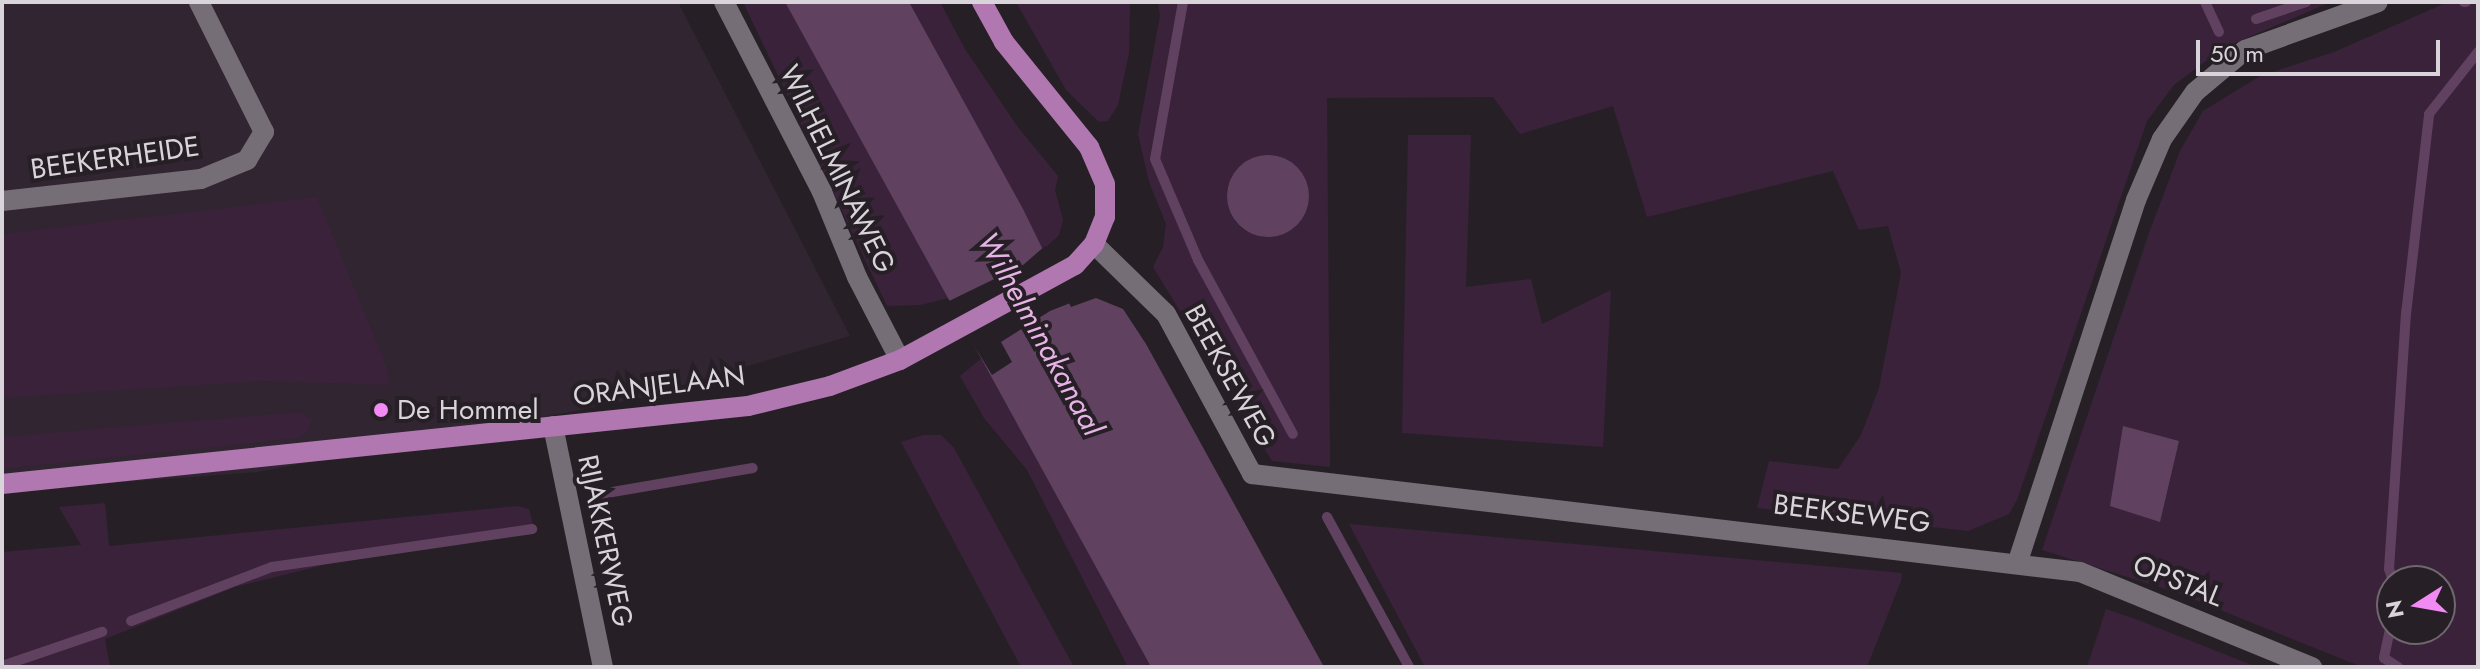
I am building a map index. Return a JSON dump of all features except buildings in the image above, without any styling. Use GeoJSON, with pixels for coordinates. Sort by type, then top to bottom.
{"type":"FeatureCollection","features":[{"type":"Feature","properties":{"kind":"main road"},"geometry":{"type":"LineString","coordinates":[[982,2],[1004,42],[1089,147],[1105,184],[1105,217],[1094,244]]}},
{"type":"Feature","properties":{"kind":"main road","name":"ORANJELAAN"},"geometry":{"type":"LineString","coordinates":[[2,484],[748,406],[830,386],[900,360],[1075,265],[1094,244]]}},
{"type":"Feature","properties":{"kind":"street","name":"BEEKERHEIDE"},"geometry":{"type":"LineString","coordinates":[[2,201],[201,179],[247,160],[264,132],[199,2]]}},
{"type":"Feature","properties":{"kind":"street","name":"WILHELMINAWEG"},"geometry":{"type":"LineString","coordinates":[[724,2],[822,192],[857,277],[900,360]]}},
{"type":"Feature","properties":{"kind":"street"},"geometry":{"type":"LineString","coordinates":[[2018,561],[2136,200],[2162,139],[2195,92],[2245,50],[2378,2]]}},
{"type":"Feature","properties":{"kind":"street","name":"BEEKSEWEG"},"geometry":{"type":"LineString","coordinates":[[1094,244],[1166,314],[1252,474],[2018,561]]}},
{"type":"Feature","properties":{"kind":"street","name":"RIJAKKERWEG"},"geometry":{"type":"LineString","coordinates":[[553,426],[603,667]]}},
{"type":"Feature","properties":{"kind":"street","name":"OPSTAL"},"geometry":{"type":"LineString","coordinates":[[2018,561],[2080,572],[2312,667]]}},
{"type":"Feature","properties":{"kind":"shaded area"},"geometry":{"type":"Polygon","coordinates":[[[2,2],[678,2],[850,336],[632,400],[258,472],[2,491],[2,2]]]}},
{"type":"Feature","properties":{"kind":"shaded area"},"geometry":{"type":"Polygon","coordinates":[[[743,2],[785,2],[949,298],[920,305],[887,306],[743,2]]]}},
{"type":"Feature","properties":{"kind":"shaded area"},"geometry":{"type":"Polygon","coordinates":[[[909,2],[940,2],[965,49],[1017,126],[1058,176],[1055,190],[1063,220],[1059,235],[1043,250],[909,2]]]}},
{"type":"Feature","properties":{"kind":"shaded area"},"geometry":{"type":"Polygon","coordinates":[[[1016,2],[1130,2],[1129,53],[1118,105],[1108,121],[1099,122],[1066,90],[1016,2]]]}},
{"type":"Feature","properties":{"kind":"shaded area"},"geometry":{"type":"Polygon","coordinates":[[[1158,2],[2331,2],[2223,48],[2174,85],[2147,121],[2017,500],[2009,514],[1968,531],[1757,508],[1769,461],[1838,469],[1861,435],[1879,388],[1901,273],[1888,226],[1859,230],[1833,171],[1647,217],[1613,106],[1520,134],[1493,97],[1327,98],[1330,467],[1272,461],[1153,267],[1163,247],[1166,224],[1149,182],[1138,134],[1160,16],[1158,2]],[[1293,164],[1232,176],[1227,190],[1233,218],[1246,231],[1296,225],[1305,213],[1304,178],[1293,164]]]}},
{"type":"Feature","properties":{"kind":"shaded area"},"geometry":{"type":"Polygon","coordinates":[[[2448,2],[2478,2],[2478,667],[2362,667],[2178,593],[2042,550],[2149,233],[2180,151],[2203,111],[2260,76],[2334,52],[2448,2]]]}},
{"type":"Feature","properties":{"kind":"shaded area"},"geometry":{"type":"Polygon","coordinates":[[[1408,135],[1471,135],[1466,287],[1531,279],[1542,324],[1611,290],[1603,447],[1402,433],[1408,135]]]}},
{"type":"Feature","properties":{"kind":"shaded area"},"geometry":{"type":"Polygon","coordinates":[[[317,197],[386,365],[389,385],[264,381],[2,398],[2,234],[317,197]]]}},
{"type":"Feature","properties":{"kind":"shaded area"},"geometry":{"type":"Polygon","coordinates":[[[983,357],[1151,667],[1128,667],[1027,470],[984,418],[960,376],[983,357]]]}},
{"type":"Feature","properties":{"kind":"shaded area"},"geometry":{"type":"Polygon","coordinates":[[[301,412],[312,420],[308,431],[300,438],[2,469],[2,437],[301,412]]]}},
{"type":"Feature","properties":{"kind":"shaded area"},"geometry":{"type":"Polygon","coordinates":[[[923,435],[941,435],[954,448],[1074,667],[1021,667],[901,442],[923,435]]]}},
{"type":"Feature","properties":{"kind":"shaded area"},"geometry":{"type":"Polygon","coordinates":[[[105,503],[109,546],[518,506],[529,509],[535,532],[328,564],[235,587],[105,639],[110,667],[2,667],[2,552],[81,545],[59,507],[105,503]]]}},
{"type":"Feature","properties":{"kind":"shaded area"},"geometry":{"type":"Polygon","coordinates":[[[1349,524],[1902,573],[1867,667],[1425,667],[1349,524]]]}},
{"type":"Feature","properties":{"kind":"shaded area"},"geometry":{"type":"Polygon","coordinates":[[[2106,609],[2138,620],[2257,667],[2087,667],[2106,609]]]}},
{"type":"Feature","properties":{"kind":"water","name":"Wilhelminakanaal"},"geometry":{"type":"Polygon","coordinates":[[[785,2],[909,2],[1023,209],[1071,307],[1096,298],[1123,309],[1146,344],[1324,667],[1151,667],[785,2]]]}},
{"type":"Feature","properties":{"kind":"water"},"geometry":{"type":"Polygon","coordinates":[[[1268,155],[1284,158],[1297,167],[1306,180],[1309,196],[1306,212],[1297,225],[1284,234],[1268,237],[1252,234],[1239,225],[1230,212],[1227,196],[1230,180],[1239,167],[1252,158],[1268,155]]]}},
{"type":"Feature","properties":{"kind":"water"},"geometry":{"type":"Polygon","coordinates":[[[2123,426],[2179,441],[2160,522],[2110,506],[2123,426]]]}},
{"type":"Feature","properties":{"kind":"pier"},"geometry":{"type":"Polygon","coordinates":[[[1045,246],[1073,302],[1050,311],[1001,342],[1012,362],[992,375],[947,302],[1023,265],[1045,246]]]}},
{"type":"Feature","properties":{"kind":"waterway"},"geometry":{"type":"LineString","coordinates":[[1183,2],[1155,159],[1198,260],[1293,434]]}},
{"type":"Feature","properties":{"kind":"waterway"},"geometry":{"type":"LineString","coordinates":[[2205,2],[2219,32]]}},
{"type":"Feature","properties":{"kind":"waterway"},"geometry":{"type":"LineString","coordinates":[[2256,19],[2306,2]]}},
{"type":"Feature","properties":{"kind":"waterway"},"geometry":{"type":"LineString","coordinates":[[2389,565],[2406,314],[2429,114],[2478,52]]}},
{"type":"Feature","properties":{"kind":"waterway"},"geometry":{"type":"LineString","coordinates":[[595,495],[753,468]]}},
{"type":"Feature","properties":{"kind":"waterway"},"geometry":{"type":"LineString","coordinates":[[1327,517],[1409,667]]}},
{"type":"Feature","properties":{"kind":"waterway"},"geometry":{"type":"LineString","coordinates":[[131,621],[272,567],[532,529]]}},
{"type":"Feature","properties":{"kind":"waterway"},"geometry":{"type":"LineString","coordinates":[[2,666],[102,632]]}},
{"type":"Feature","properties":{"kind":"waterway"},"geometry":{"type":"LineString","coordinates":[[2387,645],[2384,658],[2398,667]]}},
{"type":"Feature","properties":{"kind":"place","name":"De Hommel"},"geometry":{"type":"Point","coordinates":[381,410]}}]}
